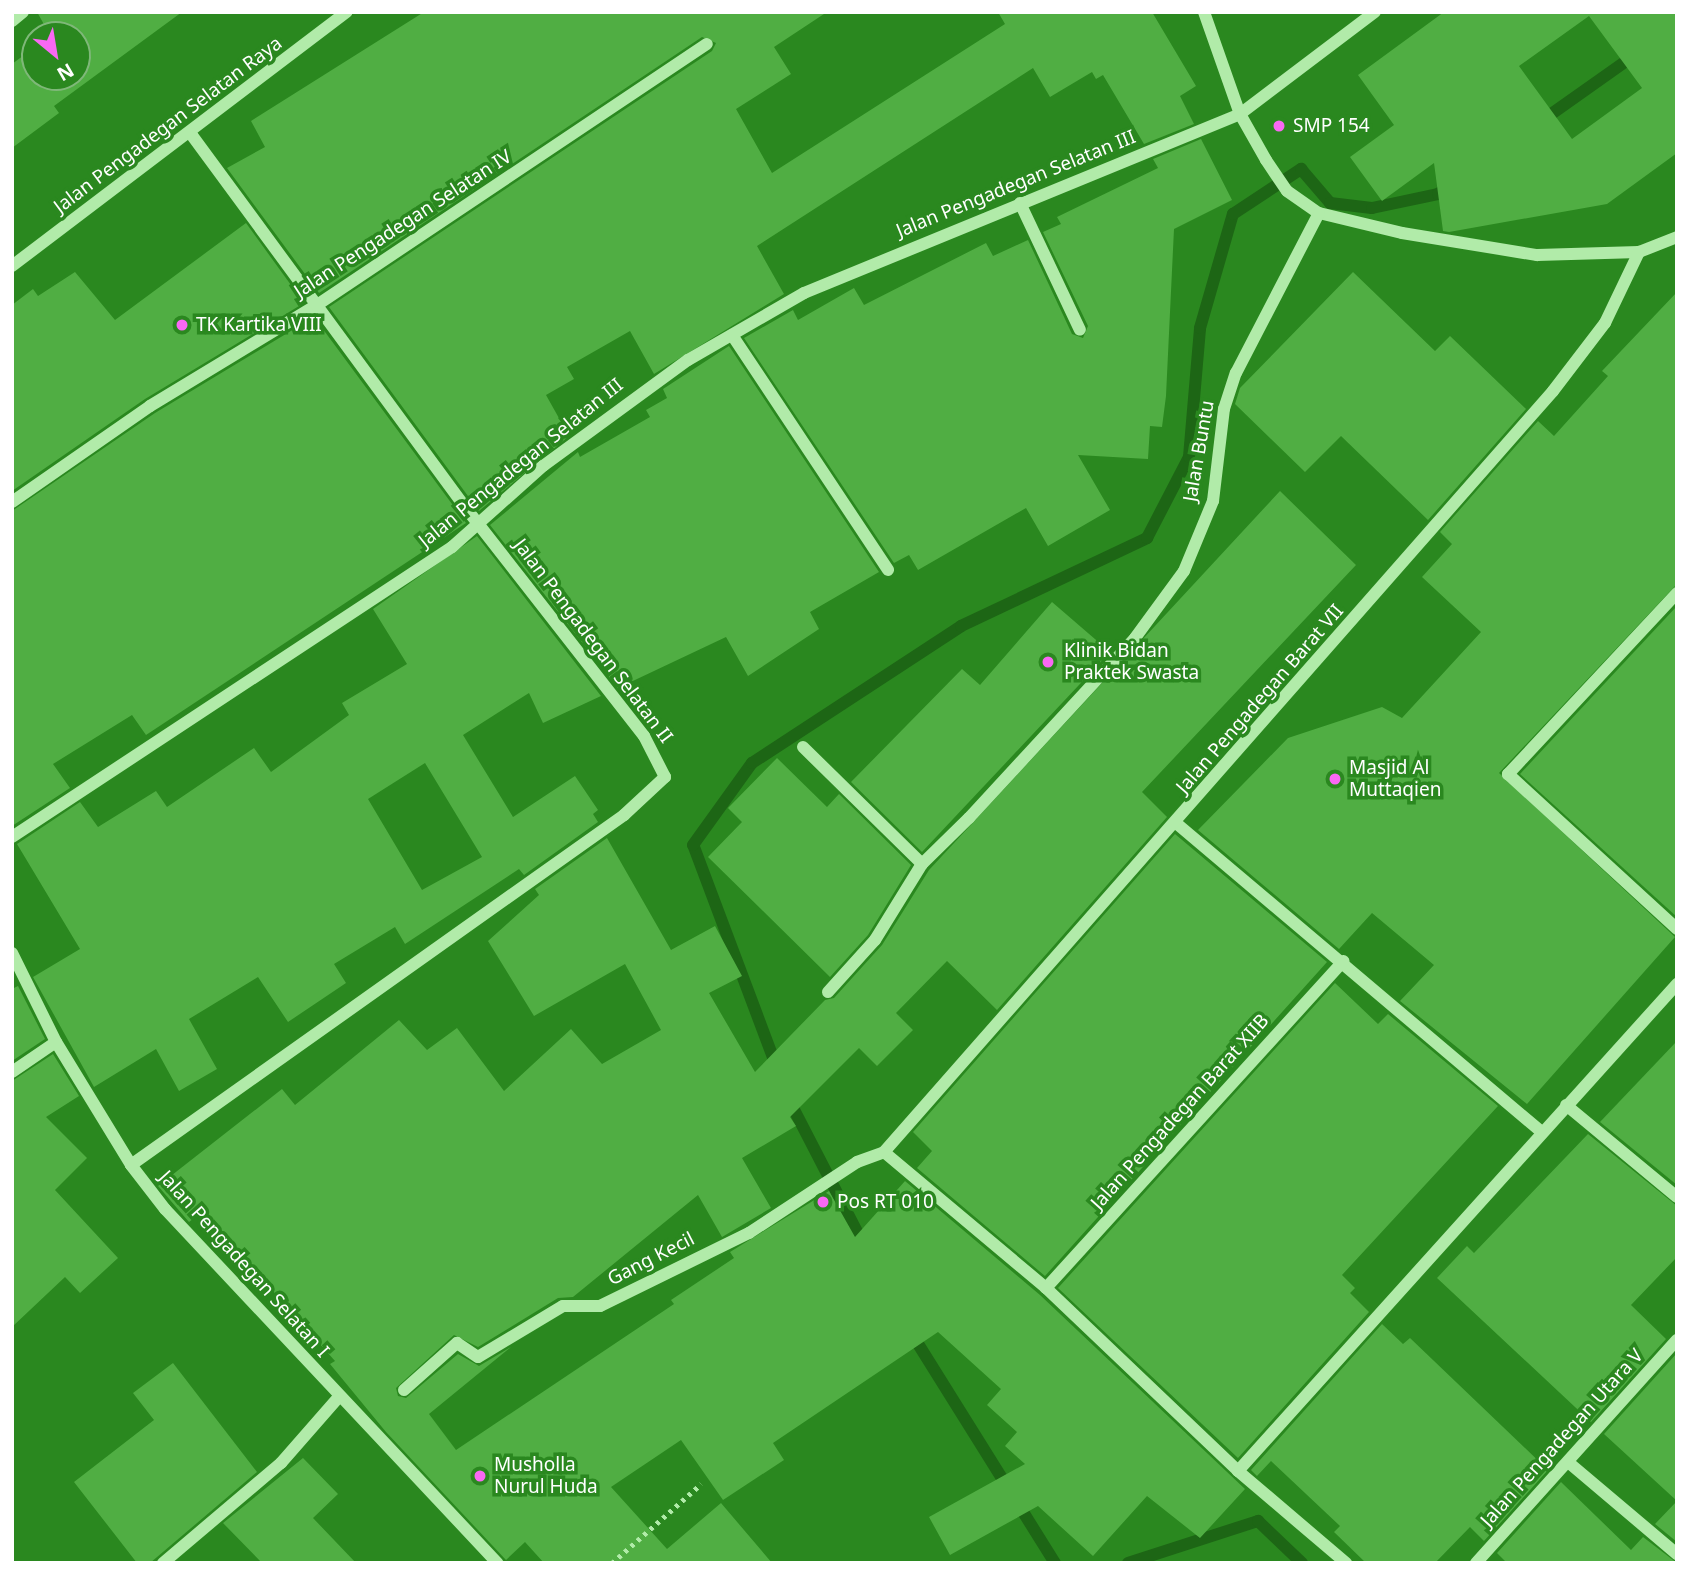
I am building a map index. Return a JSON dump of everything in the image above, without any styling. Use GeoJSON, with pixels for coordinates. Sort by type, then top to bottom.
{"type":"FeatureCollection","features":[{"type":"Feature","properties":{"kind":"street"},"geometry":{"type":"LineString","coordinates":[[12,21],[23,12]]}},
{"type":"Feature","properties":{"kind":"street","name":"Jalan Pengadegan Selatan Raya"},"geometry":{"type":"LineString","coordinates":[[12,266],[191,134],[347,12]]}},
{"type":"Feature","properties":{"kind":"street"},"geometry":{"type":"LineString","coordinates":[[1204,12],[1240,114],[1266,160],[1287,191],[1319,213],[1402,233],[1537,255],[1639,252],[1677,237]]}},
{"type":"Feature","properties":{"kind":"street","name":"Jalan Pengadegan Selatan III"},"geometry":{"type":"LineString","coordinates":[[12,837],[479,526],[543,466],[643,390],[732,335],[804,293],[1240,114],[1375,12]]}},
{"type":"Feature","properties":{"kind":"street","name":"Jalan Pengadegan Selatan IV"},"geometry":{"type":"LineString","coordinates":[[12,502],[150,405],[317,305],[707,44]]}},
{"type":"Feature","properties":{"kind":"street","name":"Jalan Pengadegan Selatan II"},"geometry":{"type":"LineString","coordinates":[[131,1165],[664,781],[644,736],[479,526],[191,134]]}},
{"type":"Feature","properties":{"kind":"street"},"geometry":{"type":"LineString","coordinates":[[1020,203],[1080,330]]}},
{"type":"Feature","properties":{"kind":"street","name":"Jalan Buntu"},"geometry":{"type":"LineString","coordinates":[[828,992],[875,940],[922,864],[1135,638],[1184,571],[1213,501],[1224,410],[1236,373],[1319,213]]}},
{"type":"Feature","properties":{"kind":"street","name":"Jalan Pengadegan Barat VII"},"geometry":{"type":"LineString","coordinates":[[884,1152],[1553,391],[1605,323],[1639,252]]}},
{"type":"Feature","properties":{"kind":"street"},"geometry":{"type":"LineString","coordinates":[[732,335],[888,570]]}},
{"type":"Feature","properties":{"kind":"street"},"geometry":{"type":"LineString","coordinates":[[1677,593],[1508,774],[1677,929]]}},
{"type":"Feature","properties":{"kind":"street"},"geometry":{"type":"LineString","coordinates":[[803,747],[922,864]]}},
{"type":"Feature","properties":{"kind":"street"},"geometry":{"type":"LineString","coordinates":[[1176,823],[1344,961],[1542,1132]]}},
{"type":"Feature","properties":{"kind":"street","name":"Jalan Pengadegan Selatan I"},"geometry":{"type":"LineString","coordinates":[[12,953],[57,1042],[131,1165],[184,1232],[338,1398],[498,1563]]}},
{"type":"Feature","properties":{"kind":"street","name":"Jalan Pengadegan Barat XIIB"},"geometry":{"type":"LineString","coordinates":[[1046,1288],[1344,961]]}},
{"type":"Feature","properties":{"kind":"street"},"geometry":{"type":"LineString","coordinates":[[1238,1471],[1677,984]]}},
{"type":"Feature","properties":{"kind":"street"},"geometry":{"type":"LineString","coordinates":[[12,1072],[57,1042]]}},
{"type":"Feature","properties":{"kind":"street"},"geometry":{"type":"LineString","coordinates":[[1566,1105],[1677,1196]]}},
{"type":"Feature","properties":{"kind":"street"},"geometry":{"type":"LineString","coordinates":[[884,1152],[1046,1288],[1238,1471],[1346,1563]]}},
{"type":"Feature","properties":{"kind":"street","name":"Gang Kecil"},"geometry":{"type":"LineString","coordinates":[[404,1390],[457,1343],[478,1357],[564,1306],[600,1306],[749,1233],[857,1162],[884,1152]]}},
{"type":"Feature","properties":{"kind":"street","name":"Jalan Pengadegan Utara V"},"geometry":{"type":"LineString","coordinates":[[1476,1563],[1677,1340]]}},
{"type":"Feature","properties":{"kind":"street"},"geometry":{"type":"LineString","coordinates":[[163,1563],[281,1463],[338,1398]]}},
{"type":"Feature","properties":{"kind":"street"},"geometry":{"type":"LineString","coordinates":[[1568,1462],[1677,1555]]}},
{"type":"Feature","properties":{"kind":"path"},"geometry":{"type":"LineString","coordinates":[[612,1563],[701,1484]]}},
{"type":"Feature","properties":{"kind":"building"},"geometry":{"type":"Polygon","coordinates":[[[37,12],[182,12],[91,79],[91,21],[42,21],[37,12]]]}},
{"type":"Feature","properties":{"kind":"building"},"geometry":{"type":"Polygon","coordinates":[[[424,12],[827,12],[774,47],[791,74],[736,109],[772,173],[1005,24],[998,12],[1152,12],[1196,86],[1180,96],[1194,124],[1144,144],[1103,75],[1096,79],[1092,72],[1050,97],[1033,68],[757,246],[784,294],[654,374],[630,331],[567,367],[574,379],[546,395],[569,436],[479,511],[329,307],[712,51],[716,43],[702,37],[319,293],[227,168],[265,147],[251,121],[424,12]]]}},
{"type":"Feature","properties":{"kind":"building"},"geometry":{"type":"Polygon","coordinates":[[[1444,12],[1677,12],[1677,153],[1607,204],[1443,231],[1434,163],[1382,201],[1350,157],[1394,125],[1358,75],[1444,12]],[[1589,16],[1519,66],[1572,139],[1642,88],[1589,16]]]}},
{"type":"Feature","properties":{"kind":"building"},"geometry":{"type":"Polygon","coordinates":[[[21,57],[21,91],[74,91],[54,106],[59,113],[12,148],[12,64],[21,57]]]}},
{"type":"Feature","properties":{"kind":"building"},"geometry":{"type":"Polygon","coordinates":[[[1201,139],[1232,200],[1174,229],[1166,396],[1162,427],[1150,426],[1148,459],[1078,455],[1110,510],[1048,546],[1026,508],[918,570],[909,555],[894,563],[744,338],[793,310],[798,320],[854,288],[864,305],[986,243],[993,256],[1028,240],[1072,334],[1083,338],[1088,326],[1043,232],[1061,224],[1057,217],[1158,168],[1153,159],[1201,139]]]}},
{"type":"Feature","properties":{"kind":"building"},"geometry":{"type":"Polygon","coordinates":[[[246,223],[304,303],[145,399],[12,491],[12,305],[33,289],[38,296],[75,272],[115,320],[246,223]]]}},
{"type":"Feature","properties":{"kind":"building"},"geometry":{"type":"Polygon","coordinates":[[[1353,272],[1435,351],[1450,336],[1526,409],[1428,520],[1341,436],[1305,472],[1235,404],[1240,388],[1353,272]]]}},
{"type":"Feature","properties":{"kind":"building"},"geometry":{"type":"Polygon","coordinates":[[[1677,292],[1677,584],[1499,773],[1675,937],[1527,1104],[1400,1001],[1434,965],[1372,913],[1339,949],[1198,830],[1288,738],[1382,707],[1402,718],[1481,632],[1422,577],[1452,544],[1440,532],[1538,421],[1554,436],[1608,376],[1602,371],[1677,292]]]}},
{"type":"Feature","properties":{"kind":"building"},"geometry":{"type":"Polygon","coordinates":[[[314,317],[466,523],[146,735],[132,715],[53,764],[70,788],[12,826],[12,511],[155,413],[314,317]]]}},
{"type":"Feature","properties":{"kind":"building"},"geometry":{"type":"Polygon","coordinates":[[[729,346],[879,572],[810,612],[819,629],[748,676],[726,637],[618,688],[490,525],[578,452],[580,457],[650,417],[646,410],[667,398],[663,389],[729,346]]]}},
{"type":"Feature","properties":{"kind":"building"},"geometry":{"type":"Polygon","coordinates":[[[1280,491],[1356,565],[1142,792],[1167,817],[997,1010],[947,961],[896,1013],[913,1030],[877,1066],[859,1048],[790,1117],[796,1126],[742,1158],[771,1208],[722,1237],[698,1195],[573,1297],[558,1298],[478,1347],[454,1335],[396,1388],[398,1396],[406,1398],[458,1354],[479,1366],[511,1347],[429,1414],[456,1450],[674,1304],[671,1300],[734,1258],[730,1252],[829,1191],[855,1237],[905,1181],[1040,1295],[1245,1489],[1200,1538],[1147,1496],[1093,1556],[1038,1506],[950,1555],[929,1517],[1025,1464],[1005,1446],[1017,1432],[987,1405],[1001,1389],[938,1332],[773,1443],[784,1460],[723,1500],[681,1440],[611,1487],[667,1549],[721,1503],[772,1563],[544,1563],[525,1542],[506,1560],[386,1432],[330,1364],[335,1361],[223,1235],[201,1213],[189,1222],[158,1186],[282,1089],[295,1105],[399,1020],[427,1050],[457,1028],[504,1091],[571,1029],[602,1064],[661,1030],[625,964],[534,1016],[488,941],[539,895],[535,889],[607,838],[671,950],[715,926],[742,976],[709,993],[755,1072],[825,1000],[834,998],[882,945],[929,870],[1280,491]]]}},
{"type":"Feature","properties":{"kind":"building"},"geometry":{"type":"Polygon","coordinates":[[[477,536],[601,696],[543,723],[529,693],[463,735],[513,817],[575,776],[598,810],[593,814],[598,822],[524,875],[519,869],[405,944],[395,927],[334,964],[346,983],[288,1022],[258,977],[189,1019],[217,1069],[179,1091],[156,1049],[94,1087],[33,977],[80,949],[17,844],[80,802],[98,827],[156,791],[167,807],[254,748],[271,772],[349,715],[342,703],[407,664],[373,609],[477,536]],[[425,763],[368,799],[422,890],[482,857],[425,763]]]}},
{"type":"Feature","properties":{"kind":"building"},"geometry":{"type":"Polygon","coordinates":[[[1052,602],[1110,652],[922,852],[851,782],[962,669],[980,685],[1052,602]]]}},
{"type":"Feature","properties":{"kind":"building"},"geometry":{"type":"Polygon","coordinates":[[[1677,606],[1677,917],[1520,774],[1677,606]]]}},
{"type":"Feature","properties":{"kind":"building"},"geometry":{"type":"Polygon","coordinates":[[[777,758],[827,807],[839,794],[911,865],[868,935],[830,977],[708,857],[742,822],[728,808],[777,758]]]}},
{"type":"Feature","properties":{"kind":"building"},"geometry":{"type":"Polygon","coordinates":[[[1175,834],[1327,962],[1045,1276],[917,1168],[932,1151],[913,1132],[1175,834]]]}},
{"type":"Feature","properties":{"kind":"building"},"geometry":{"type":"Polygon","coordinates":[[[1335,983],[1378,1024],[1388,1014],[1498,1106],[1342,1275],[1355,1288],[1350,1293],[1369,1312],[1238,1458],[1058,1288],[1335,983]]]}},
{"type":"Feature","properties":{"kind":"building"},"geometry":{"type":"Polygon","coordinates":[[[18,986],[45,1039],[12,1061],[12,989],[18,986]]]}},
{"type":"Feature","properties":{"kind":"building"},"geometry":{"type":"Polygon","coordinates":[[[1677,1041],[1677,1185],[1600,1122],[1677,1041]]]}},
{"type":"Feature","properties":{"kind":"building"},"geometry":{"type":"Polygon","coordinates":[[[53,1054],[79,1096],[46,1117],[87,1158],[55,1190],[118,1258],[80,1293],[65,1277],[12,1327],[12,1081],[53,1054]]]}},
{"type":"Feature","properties":{"kind":"building"},"geometry":{"type":"Polygon","coordinates":[[[1588,1134],[1677,1206],[1677,1257],[1631,1305],[1666,1339],[1591,1422],[1437,1278],[1467,1246],[1474,1253],[1588,1134]]]}},
{"type":"Feature","properties":{"kind":"building"},"geometry":{"type":"Polygon","coordinates":[[[1382,1324],[1403,1344],[1410,1338],[1548,1470],[1484,1541],[1470,1527],[1435,1563],[1366,1563],[1334,1532],[1340,1526],[1271,1461],[1257,1476],[1251,1470],[1382,1324]]]}},
{"type":"Feature","properties":{"kind":"building"},"geometry":{"type":"Polygon","coordinates":[[[1677,1353],[1677,1501],[1604,1434],[1677,1353]]]}},
{"type":"Feature","properties":{"kind":"building"},"geometry":{"type":"Polygon","coordinates":[[[173,1363],[257,1472],[150,1563],[137,1563],[74,1482],[154,1420],[133,1393],[173,1363]]]}},
{"type":"Feature","properties":{"kind":"building"},"geometry":{"type":"Polygon","coordinates":[[[303,1458],[338,1494],[313,1518],[356,1563],[262,1563],[223,1523],[303,1458]]]}},
{"type":"Feature","properties":{"kind":"building"},"geometry":{"type":"Polygon","coordinates":[[[1561,1482],[1631,1550],[1643,1537],[1677,1563],[1507,1563],[1497,1553],[1561,1482]]]}},
{"type":"Feature","properties":{"kind":"building"},"geometry":{"type":"Polygon","coordinates":[[[1677,1501],[1677,1542],[1655,1524],[1677,1501]]]}},
{"type":"Feature","properties":{"kind":"waterway"},"geometry":{"type":"LineString","coordinates":[[1540,122],[1636,54]]}},
{"type":"Feature","properties":{"kind":"waterway"},"geometry":{"type":"LineString","coordinates":[[777,1068],[693,845],[752,763],[961,626],[1147,538],[1189,457],[1200,328],[1233,214],[1301,169],[1330,203],[1372,208],[1438,194],[1450,185]]}},
{"type":"Feature","properties":{"kind":"waterway"},"geometry":{"type":"LineString","coordinates":[[788,1098],[865,1247]]}},
{"type":"Feature","properties":{"kind":"waterway"},"geometry":{"type":"LineString","coordinates":[[910,1331],[1055,1563]]}},
{"type":"Feature","properties":{"kind":"waterway"},"geometry":{"type":"LineString","coordinates":[[1128,1563],[1258,1521],[1302,1563]]}},
{"type":"Feature","properties":{"kind":"place","name":"SMP 154"},"geometry":{"type":"Point","coordinates":[1279,126]}},
{"type":"Feature","properties":{"kind":"place","name":"TK Kartika VIII"},"geometry":{"type":"Point","coordinates":[182,325]}},
{"type":"Feature","properties":{"kind":"place","name":"Klinik Bidan Praktek Swasta"},"geometry":{"type":"Point","coordinates":[1048,662]}},
{"type":"Feature","properties":{"kind":"place","name":"Masjid Al Muttaqien"},"geometry":{"type":"Point","coordinates":[1335,779]}},
{"type":"Feature","properties":{"kind":"place","name":"Pos RT 010"},"geometry":{"type":"Point","coordinates":[823,1202]}},
{"type":"Feature","properties":{"kind":"place","name":"Musholla Nurul Huda"},"geometry":{"type":"Point","coordinates":[480,1476]}}]}
